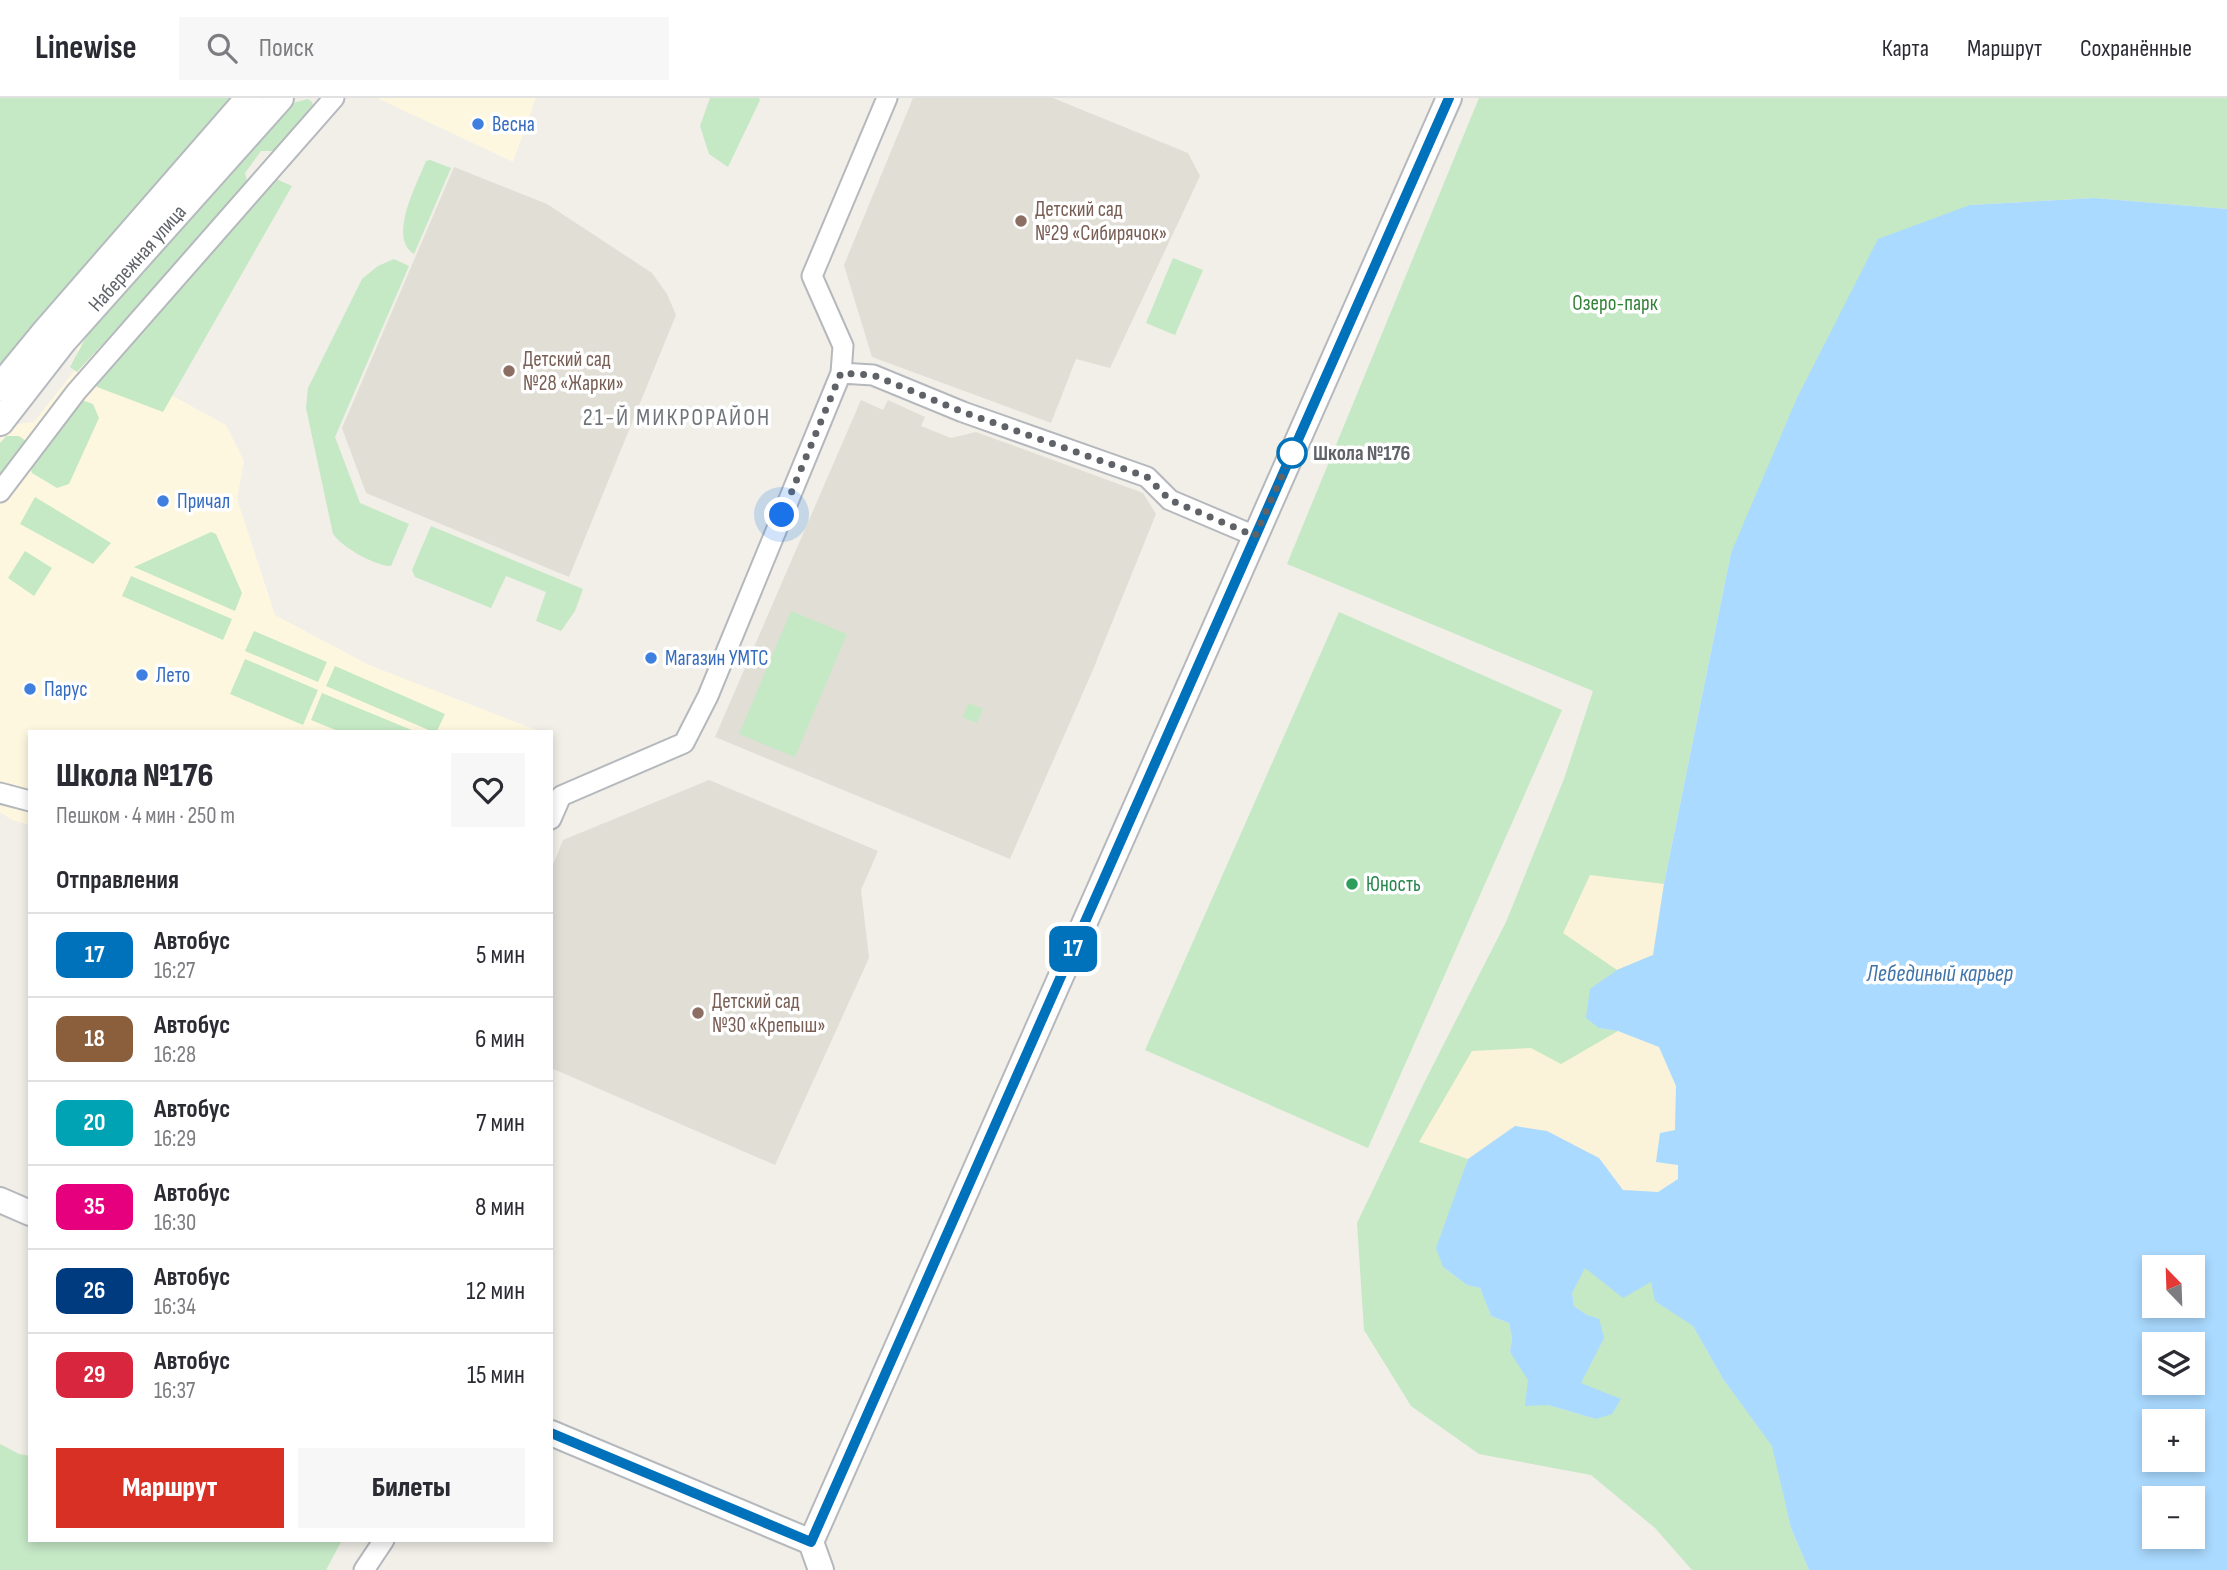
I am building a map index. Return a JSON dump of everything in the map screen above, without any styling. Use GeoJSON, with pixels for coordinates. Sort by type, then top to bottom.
{"type":"FeatureCollection","features":[{"type":"Feature","properties":{"kind":"main road","name":"Набережная улица"},"geometry":{"type":"LineString","coordinates":[[0,387],[54,321],[249,98]]}},
{"type":"Feature","properties":{"kind":"main road","name":"Набережная улица"},"geometry":{"type":"LineString","coordinates":[[0,422],[63,341],[280,98]]}},
{"type":"Feature","properties":{"kind":"street"},"geometry":{"type":"LineString","coordinates":[[0,492],[76,392],[334,98]]}},
{"type":"Feature","properties":{"kind":"street"},"geometry":{"type":"LineString","coordinates":[[553,814],[561,796],[684,743],[708,696],[841,373],[843,346],[812,276],[887,98]]}},
{"type":"Feature","properties":{"kind":"street"},"geometry":{"type":"LineString","coordinates":[[821,1570],[811,1542],[1449,98]]}},
{"type":"Feature","properties":{"kind":"street"},"geometry":{"type":"LineString","coordinates":[[841,373],[873,375],[975,416],[1147,477],[1170,500],[1255,536]]}},
{"type":"Feature","properties":{"kind":"street"},"geometry":{"type":"LineString","coordinates":[[0,793],[28,800]]}},
{"type":"Feature","properties":{"kind":"street"},"geometry":{"type":"LineString","coordinates":[[0,1200],[28,1212]]}},
{"type":"Feature","properties":{"kind":"street"},"geometry":{"type":"LineString","coordinates":[[553,1434],[811,1542]]}},
{"type":"Feature","properties":{"kind":"street"},"geometry":{"type":"LineString","coordinates":[[364,1570],[383,1542]]}},
{"type":"Feature","properties":{"kind":"shaded area"},"geometry":{"type":"Polygon","coordinates":[[[377,98],[536,98],[513,162],[377,98]]]}},
{"type":"Feature","properties":{"kind":"shaded area","name":"Детский сад №29 «Сибирячок»"},"geometry":{"type":"Polygon","coordinates":[[[913,98],[1053,98],[1188,153],[1200,176],[1110,368],[1076,359],[1051,423],[872,357],[844,265],[913,98]]]}},
{"type":"Feature","properties":{"kind":"shaded area","name":"Детский сад №28 «Жарки»"},"geometry":{"type":"Polygon","coordinates":[[[454,167],[547,204],[652,273],[667,294],[676,315],[569,577],[366,493],[342,428],[454,167]]]}},
{"type":"Feature","properties":{"kind":"shaded area"},"geometry":{"type":"Polygon","coordinates":[[[77,344],[226,425],[244,461],[237,499],[275,615],[369,665],[536,730],[28,730],[28,824],[12,820],[0,812],[0,440],[11,425],[34,422],[78,366],[77,344]]]}},
{"type":"Feature","properties":{"kind":"shaded area"},"geometry":{"type":"Polygon","coordinates":[[[861,400],[883,410],[888,400],[925,417],[921,426],[951,438],[976,432],[1143,493],[1156,514],[1092,672],[1010,859],[715,737],[861,400]]]}},
{"type":"Feature","properties":{"kind":"shaded area","name":"Детский сад №30 «Крепыш»"},"geometry":{"type":"Polygon","coordinates":[[[709,780],[878,851],[861,890],[869,958],[775,1165],[553,1069],[553,865],[563,840],[709,780]]]}},
{"type":"Feature","properties":{"kind":"green space"},"geometry":{"type":"Polygon","coordinates":[[[0,98],[236,98],[88,261],[0,372],[0,98]]]}},
{"type":"Feature","properties":{"kind":"green space"},"geometry":{"type":"Polygon","coordinates":[[[710,98],[760,100],[728,167],[709,154],[700,126],[710,98]]]}},
{"type":"Feature","properties":{"kind":"green space","name":"Озеро-парк"},"geometry":{"type":"Polygon","coordinates":[[[1479,98],[2227,98],[2227,209],[2094,198],[1970,205],[1731,553],[1664,884],[1653,955],[1599,1028],[1618,1031],[1468,1159],[1457,1193],[1443,1267],[1467,1285],[1480,1288],[1491,1316],[1509,1323],[1512,1338],[1510,1352],[1548,1405],[1596,1419],[1580,1383],[1587,1315],[1574,1306],[1572,1293],[1585,1267],[1651,1282],[1693,1326],[1723,1379],[1773,1446],[1791,1528],[1809,1570],[1692,1570],[1655,1528],[1591,1475],[1479,1454],[1411,1406],[1364,1330],[1357,1223],[1506,922],[1564,779],[1593,691],[1287,564],[1479,98]]]}},
{"type":"Feature","properties":{"kind":"green space"},"geometry":{"type":"Polygon","coordinates":[[[308,99],[314,110],[278,151],[261,151],[245,173],[248,185],[77,372],[70,367],[92,326],[283,112],[293,103],[308,99]]]}},
{"type":"Feature","properties":{"kind":"green space"},"geometry":{"type":"Polygon","coordinates":[[[426,161],[451,168],[414,254],[406,246],[403,236],[404,223],[417,182],[426,161]]]}},
{"type":"Feature","properties":{"kind":"green space"},"geometry":{"type":"Polygon","coordinates":[[[269,176],[292,186],[163,412],[97,387],[94,381],[269,176]]]}},
{"type":"Feature","properties":{"kind":"green space"},"geometry":{"type":"Polygon","coordinates":[[[1173,258],[1203,270],[1175,335],[1146,323],[1173,258]]]}},
{"type":"Feature","properties":{"kind":"green space"},"geometry":{"type":"Polygon","coordinates":[[[394,259],[409,266],[335,437],[360,503],[409,524],[391,566],[359,555],[333,534],[306,408],[308,388],[362,279],[378,266],[394,259]]]}},
{"type":"Feature","properties":{"kind":"green space"},"geometry":{"type":"Polygon","coordinates":[[[82,400],[93,404],[99,418],[69,484],[57,488],[32,473],[30,466],[82,400]]]}},
{"type":"Feature","properties":{"kind":"green space"},"geometry":{"type":"Polygon","coordinates":[[[6,436],[19,436],[26,441],[0,476],[0,443],[6,436]]]}},
{"type":"Feature","properties":{"kind":"green space"},"geometry":{"type":"Polygon","coordinates":[[[35,497],[111,543],[93,564],[20,524],[35,497]]]}},
{"type":"Feature","properties":{"kind":"green space"},"geometry":{"type":"Polygon","coordinates":[[[431,526],[583,589],[575,611],[561,631],[536,621],[546,592],[506,576],[491,608],[415,577],[412,570],[431,526]]]}},
{"type":"Feature","properties":{"kind":"green space"},"geometry":{"type":"Polygon","coordinates":[[[211,532],[216,534],[242,593],[235,611],[134,567],[211,532]]]}},
{"type":"Feature","properties":{"kind":"green space"},"geometry":{"type":"Polygon","coordinates":[[[25,551],[52,568],[34,596],[8,578],[25,551]]]}},
{"type":"Feature","properties":{"kind":"green space"},"geometry":{"type":"Polygon","coordinates":[[[131,576],[232,619],[223,640],[122,596],[131,576]]]}},
{"type":"Feature","properties":{"kind":"green space"},"geometry":{"type":"Polygon","coordinates":[[[791,611],[847,634],[795,757],[739,734],[791,611]]]}},
{"type":"Feature","properties":{"kind":"green space","name":"Юность"},"geometry":{"type":"Polygon","coordinates":[[[1339,612],[1562,710],[1368,1148],[1145,1050],[1339,612]]]}},
{"type":"Feature","properties":{"kind":"green space"},"geometry":{"type":"Polygon","coordinates":[[[254,631],[327,662],[318,682],[245,651],[254,631]]]}},
{"type":"Feature","properties":{"kind":"green space"},"geometry":{"type":"Polygon","coordinates":[[[245,659],[318,690],[303,725],[230,694],[245,659]]]}},
{"type":"Feature","properties":{"kind":"green space"},"geometry":{"type":"Polygon","coordinates":[[[335,666],[445,714],[437,730],[429,730],[326,686],[335,666]]]}},
{"type":"Feature","properties":{"kind":"green space"},"geometry":{"type":"Polygon","coordinates":[[[322,693],[412,730],[336,730],[311,720],[322,693]]]}},
{"type":"Feature","properties":{"kind":"green space"},"geometry":{"type":"Polygon","coordinates":[[[969,703],[983,709],[977,723],[962,717],[969,703]]]}},
{"type":"Feature","properties":{"kind":"green space"},"geometry":{"type":"Polygon","coordinates":[[[0,1444],[28,1456],[28,1542],[341,1542],[326,1570],[0,1570],[0,1444]]]}},
{"type":"Feature","properties":{"kind":"sand"},"geometry":{"type":"Polygon","coordinates":[[[1590,875],[1664,884],[1653,955],[1617,970],[1563,933],[1590,875]]]}},
{"type":"Feature","properties":{"kind":"sand"},"geometry":{"type":"Polygon","coordinates":[[[1618,1031],[1659,1047],[1676,1086],[1675,1130],[1657,1162],[1678,1165],[1678,1179],[1658,1192],[1622,1190],[1599,1158],[1515,1126],[1468,1159],[1419,1142],[1472,1051],[1531,1048],[1561,1064],[1618,1031]]]}},
{"type":"Feature","properties":{"kind":"water","name":"Лебединый карьер"},"geometry":{"type":"Polygon","coordinates":[[[2094,198],[2227,209],[2227,1570],[1809,1570],[1791,1528],[1772,1446],[1723,1379],[1693,1326],[1655,1301],[1651,1282],[1623,1298],[1585,1268],[1572,1293],[1574,1306],[1599,1319],[1604,1338],[1581,1383],[1621,1399],[1612,1414],[1596,1419],[1548,1405],[1525,1406],[1528,1380],[1510,1352],[1512,1338],[1509,1323],[1491,1316],[1480,1288],[1467,1285],[1443,1267],[1436,1248],[1468,1159],[1515,1126],[1547,1131],[1599,1158],[1623,1190],[1658,1192],[1678,1179],[1678,1165],[1656,1162],[1660,1133],[1675,1130],[1676,1086],[1659,1047],[1618,1031],[1599,1028],[1586,1018],[1590,989],[1617,970],[1653,955],[1664,884],[1731,553],[1797,398],[1878,239],[1970,205],[2094,198]]]}},
{"type":"Feature","properties":{"kind":"bus line","name":"17"},"geometry":{"type":"LineString","coordinates":[[553,1434],[811,1542],[1449,98]]}},
{"type":"Feature","properties":{"kind":"place","name":"Весна"},"geometry":{"type":"Point","coordinates":[478,124]}},
{"type":"Feature","properties":{"kind":"place","name":"Детский сад №29 «Сибирячок»"},"geometry":{"type":"Point","coordinates":[1021,221]}},
{"type":"Feature","properties":{"kind":"place","name":"Детский сад №28 «Жарки»"},"geometry":{"type":"Point","coordinates":[509,371]}},
{"type":"Feature","properties":{"kind":"place","name":"Школа №176"},"geometry":{"type":"Point","coordinates":[1292,453]}},
{"type":"Feature","properties":{"kind":"place","name":"Причал"},"geometry":{"type":"Point","coordinates":[163,501]}},
{"type":"Feature","properties":{"kind":"place","name":"Магазин УМТС"},"geometry":{"type":"Point","coordinates":[651,658]}},
{"type":"Feature","properties":{"kind":"place","name":"Лето"},"geometry":{"type":"Point","coordinates":[142,675]}},
{"type":"Feature","properties":{"kind":"place","name":"Парус"},"geometry":{"type":"Point","coordinates":[30,689]}},
{"type":"Feature","properties":{"kind":"place","name":"Юность"},"geometry":{"type":"Point","coordinates":[1352,884]}},
{"type":"Feature","properties":{"kind":"place","name":"Детский сад №30 «Крепыш»"},"geometry":{"type":"Point","coordinates":[698,1013]}},
{"type":"Feature","properties":{"kind":"district","name":"21-Й МИКРОРАЙОН"},"geometry":{"type":"Point","coordinates":[677,417]}},
{"type":"Feature","properties":{"kind":"route"},"geometry":{"type":"LineString","coordinates":[[782,515],[841,373],[873,375],[963,412],[1147,477],[1170,500],[1255,536],[1294,449],[1292,453]]}}]}
